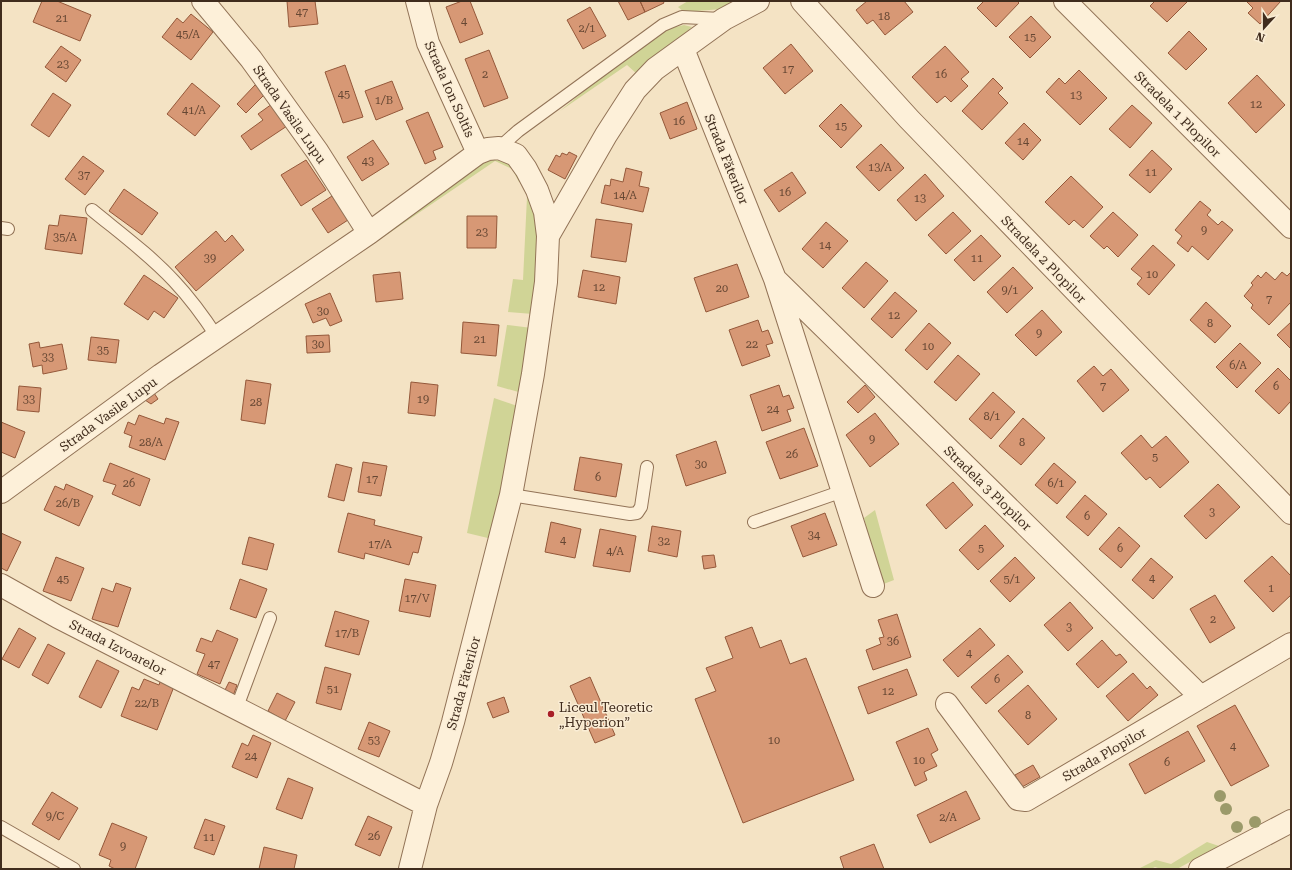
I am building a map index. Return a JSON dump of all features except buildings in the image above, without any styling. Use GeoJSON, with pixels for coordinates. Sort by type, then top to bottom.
{"type":"FeatureCollection","features":[{"type":"Feature","properties":{"kind":"street","name":"Strada Vasile Lupu"},"geometry":{"type":"LineString","coordinates":[[203,1],[251,58],[317,151],[369,233]]}},
{"type":"Feature","properties":{"kind":"street","name":"Strada Ion Soltîs"},"geometry":{"type":"LineString","coordinates":[[417,1],[428,43],[488,150]]}},
{"type":"Feature","properties":{"kind":"street"},"geometry":{"type":"LineString","coordinates":[[683,49],[724,19],[758,1]]}},
{"type":"Feature","properties":{"kind":"street","name":"Stradela 2 Plopilor"},"geometry":{"type":"LineString","coordinates":[[802,1],[909,119],[1291,513]]}},
{"type":"Feature","properties":{"kind":"street","name":"Stradela 1 Plopilor"},"geometry":{"type":"LineString","coordinates":[[1065,1],[1291,227]]}},
{"type":"Feature","properties":{"kind":"street","name":"Strada Făterilor"},"geometry":{"type":"LineString","coordinates":[[548,236],[606,135],[635,90],[655,69],[683,49],[775,279],[873,586]]}},
{"type":"Feature","properties":{"kind":"street","name":"Strada Vasile Lupu"},"geometry":{"type":"LineString","coordinates":[[1,492],[161,375],[488,150]]}},
{"type":"Feature","properties":{"kind":"street","name":"Strada Făterilor"},"geometry":{"type":"LineString","coordinates":[[410,869],[426,805],[441,763],[453,722],[511,495],[536,351],[546,282],[548,236],[545,212],[537,190],[526,169],[516,155],[488,150]]}},
{"type":"Feature","properties":{"kind":"street","name":"Stradela 3 Plopilor"},"geometry":{"type":"LineString","coordinates":[[775,279],[1201,697]]}},
{"type":"Feature","properties":{"kind":"street","name":"Strada Izvoarelor"},"geometry":{"type":"LineString","coordinates":[[1,585],[58,617],[426,805]]}},
{"type":"Feature","properties":{"kind":"street","name":"Strada Plopilor"},"geometry":{"type":"LineString","coordinates":[[947,704],[1018,799],[1026,800],[1291,644]]}},
{"type":"Feature","properties":{"kind":"street"},"geometry":{"type":"LineString","coordinates":[[1200,869],[1291,821]]}},
{"type":"Feature","properties":{"kind":"lane"},"geometry":{"type":"LineString","coordinates":[[488,150],[518,130],[662,25],[682,17],[724,19]]}},
{"type":"Feature","properties":{"kind":"lane"},"geometry":{"type":"LineString","coordinates":[[92,210],[149,257],[173,280],[198,309],[217,337]]}},
{"type":"Feature","properties":{"kind":"lane"},"geometry":{"type":"LineString","coordinates":[[511,495],[630,514],[637,513],[641,507],[647,467]]}},
{"type":"Feature","properties":{"kind":"lane"},"geometry":{"type":"LineString","coordinates":[[754,522],[843,491]]}},
{"type":"Feature","properties":{"kind":"lane"},"geometry":{"type":"LineString","coordinates":[[237,708],[270,618]]}},
{"type":"Feature","properties":{"kind":"lane"},"geometry":{"type":"LineString","coordinates":[[1,827],[74,869]]}},
{"type":"Feature","properties":{"kind":"green space"},"geometry":{"type":"Polygon","coordinates":[[[688,1],[742,1],[735,8],[684,12],[678,7],[688,1]]]}},
{"type":"Feature","properties":{"kind":"green space"},"geometry":{"type":"Polygon","coordinates":[[[684,25],[692,27],[637,74],[627,65],[560,111],[596,81],[667,29],[684,25]]]}},
{"type":"Feature","properties":{"kind":"green space"},"geometry":{"type":"Polygon","coordinates":[[[498,155],[525,176],[519,182],[512,169],[495,161],[329,274],[328,269],[488,157],[498,155]]]}},
{"type":"Feature","properties":{"kind":"green space"},"geometry":{"type":"Polygon","coordinates":[[[533,196],[540,259],[533,314],[508,312],[513,279],[523,280],[527,197],[533,196]]]}},
{"type":"Feature","properties":{"kind":"green space"},"geometry":{"type":"Polygon","coordinates":[[[507,325],[532,328],[522,393],[497,386],[507,325]]]}},
{"type":"Feature","properties":{"kind":"green space"},"geometry":{"type":"Polygon","coordinates":[[[494,398],[520,407],[492,539],[467,533],[494,398]]]}},
{"type":"Feature","properties":{"kind":"green space"},"geometry":{"type":"Polygon","coordinates":[[[875,510],[894,580],[881,585],[864,518],[875,510]]]}},
{"type":"Feature","properties":{"kind":"green space"},"geometry":{"type":"Polygon","coordinates":[[[1207,842],[1219,846],[1177,869],[1161,869],[1155,867],[1151,869],[1138,869],[1156,860],[1171,864],[1207,842]]]}},
{"type":"Feature","properties":{"kind":"place","name":"Liceul Teoretic „Hyperion”"},"geometry":{"type":"Point","coordinates":[551,714]}}]}
